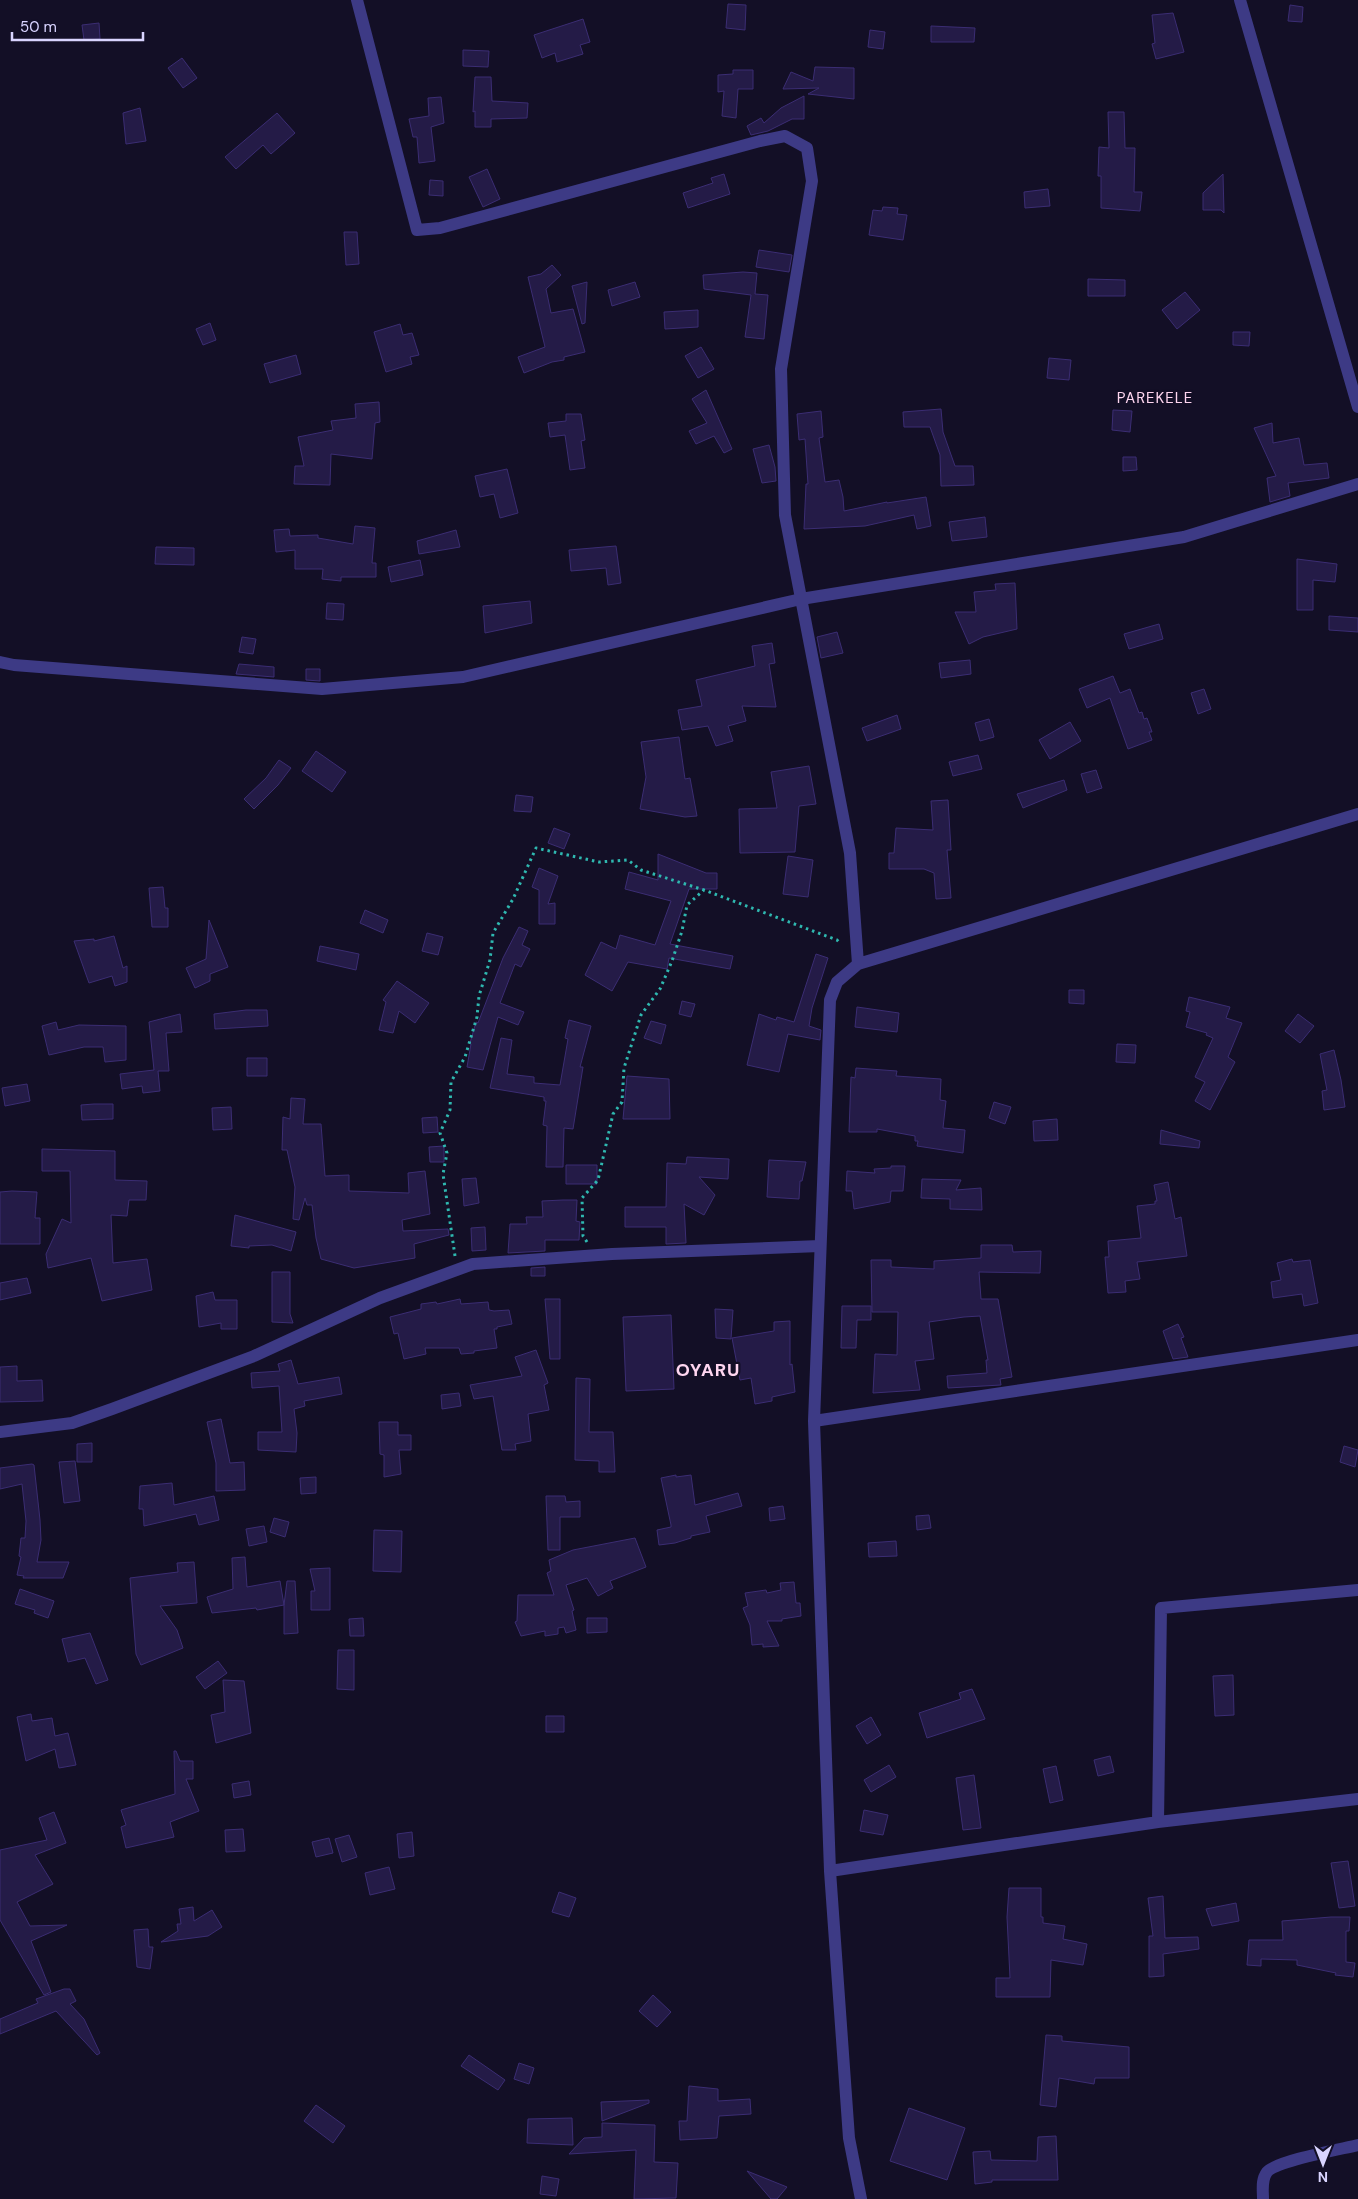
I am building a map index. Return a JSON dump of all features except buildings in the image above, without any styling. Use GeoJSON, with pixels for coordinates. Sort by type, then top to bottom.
{"type":"FeatureCollection","features":[{"type":"Feature","properties":{"kind":"street"},"geometry":{"type":"LineString","coordinates":[[356,0],[417,230],[440,228],[760,141],[785,136],[807,148],[812,181],[781,369],[785,515],[850,853],[858,964]]}},
{"type":"Feature","properties":{"kind":"street"},"geometry":{"type":"LineString","coordinates":[[1240,0],[1358,407]]}},
{"type":"Feature","properties":{"kind":"street"},"geometry":{"type":"LineString","coordinates":[[0,662],[14,665],[322,689],[463,677],[801,599],[1184,537],[1358,484]]}},
{"type":"Feature","properties":{"kind":"street"},"geometry":{"type":"LineString","coordinates":[[861,2199],[850,2138],[830,1871],[814,1421],[830,1000],[837,982],[858,964],[1358,814]]}},
{"type":"Feature","properties":{"kind":"street"},"geometry":{"type":"LineString","coordinates":[[0,1432],[72,1423],[96,1415],[254,1356],[380,1298],[473,1264],[595,1256],[820,1246]]}},
{"type":"Feature","properties":{"kind":"street"},"geometry":{"type":"LineString","coordinates":[[814,1421],[1358,1340]]}},
{"type":"Feature","properties":{"kind":"street"},"geometry":{"type":"LineString","coordinates":[[1158,1822],[1161,1608],[1358,1590]]}},
{"type":"Feature","properties":{"kind":"street"},"geometry":{"type":"LineString","coordinates":[[830,1871],[1158,1822],[1358,1799]]}},
{"type":"Feature","properties":{"kind":"street"},"geometry":{"type":"LineString","coordinates":[[1263,2199],[1263,2180],[1271,2168],[1358,2145]]}},
{"type":"Feature","properties":{"kind":"path"},"geometry":{"type":"LineString","coordinates":[[457,1270],[443,1174],[446,1153],[440,1133],[450,1110],[451,1082],[465,1057],[477,1017],[479,996],[490,960],[493,933],[513,899],[536,848],[599,862],[628,860],[640,870],[704,890],[837,940],[858,964]]}},
{"type":"Feature","properties":{"kind":"path"},"geometry":{"type":"LineString","coordinates":[[595,1256],[583,1236],[582,1198],[598,1180],[613,1114],[622,1102],[624,1068],[641,1015],[660,988],[672,961],[682,931],[687,905],[704,890]]}},
{"type":"Feature","properties":{"kind":"district","name":"PAREKELE"},"geometry":{"type":"Point","coordinates":[1155,398]}},
{"type":"Feature","properties":{"kind":"district","name":"OYARU"},"geometry":{"type":"Point","coordinates":[708,1370]}}]}
